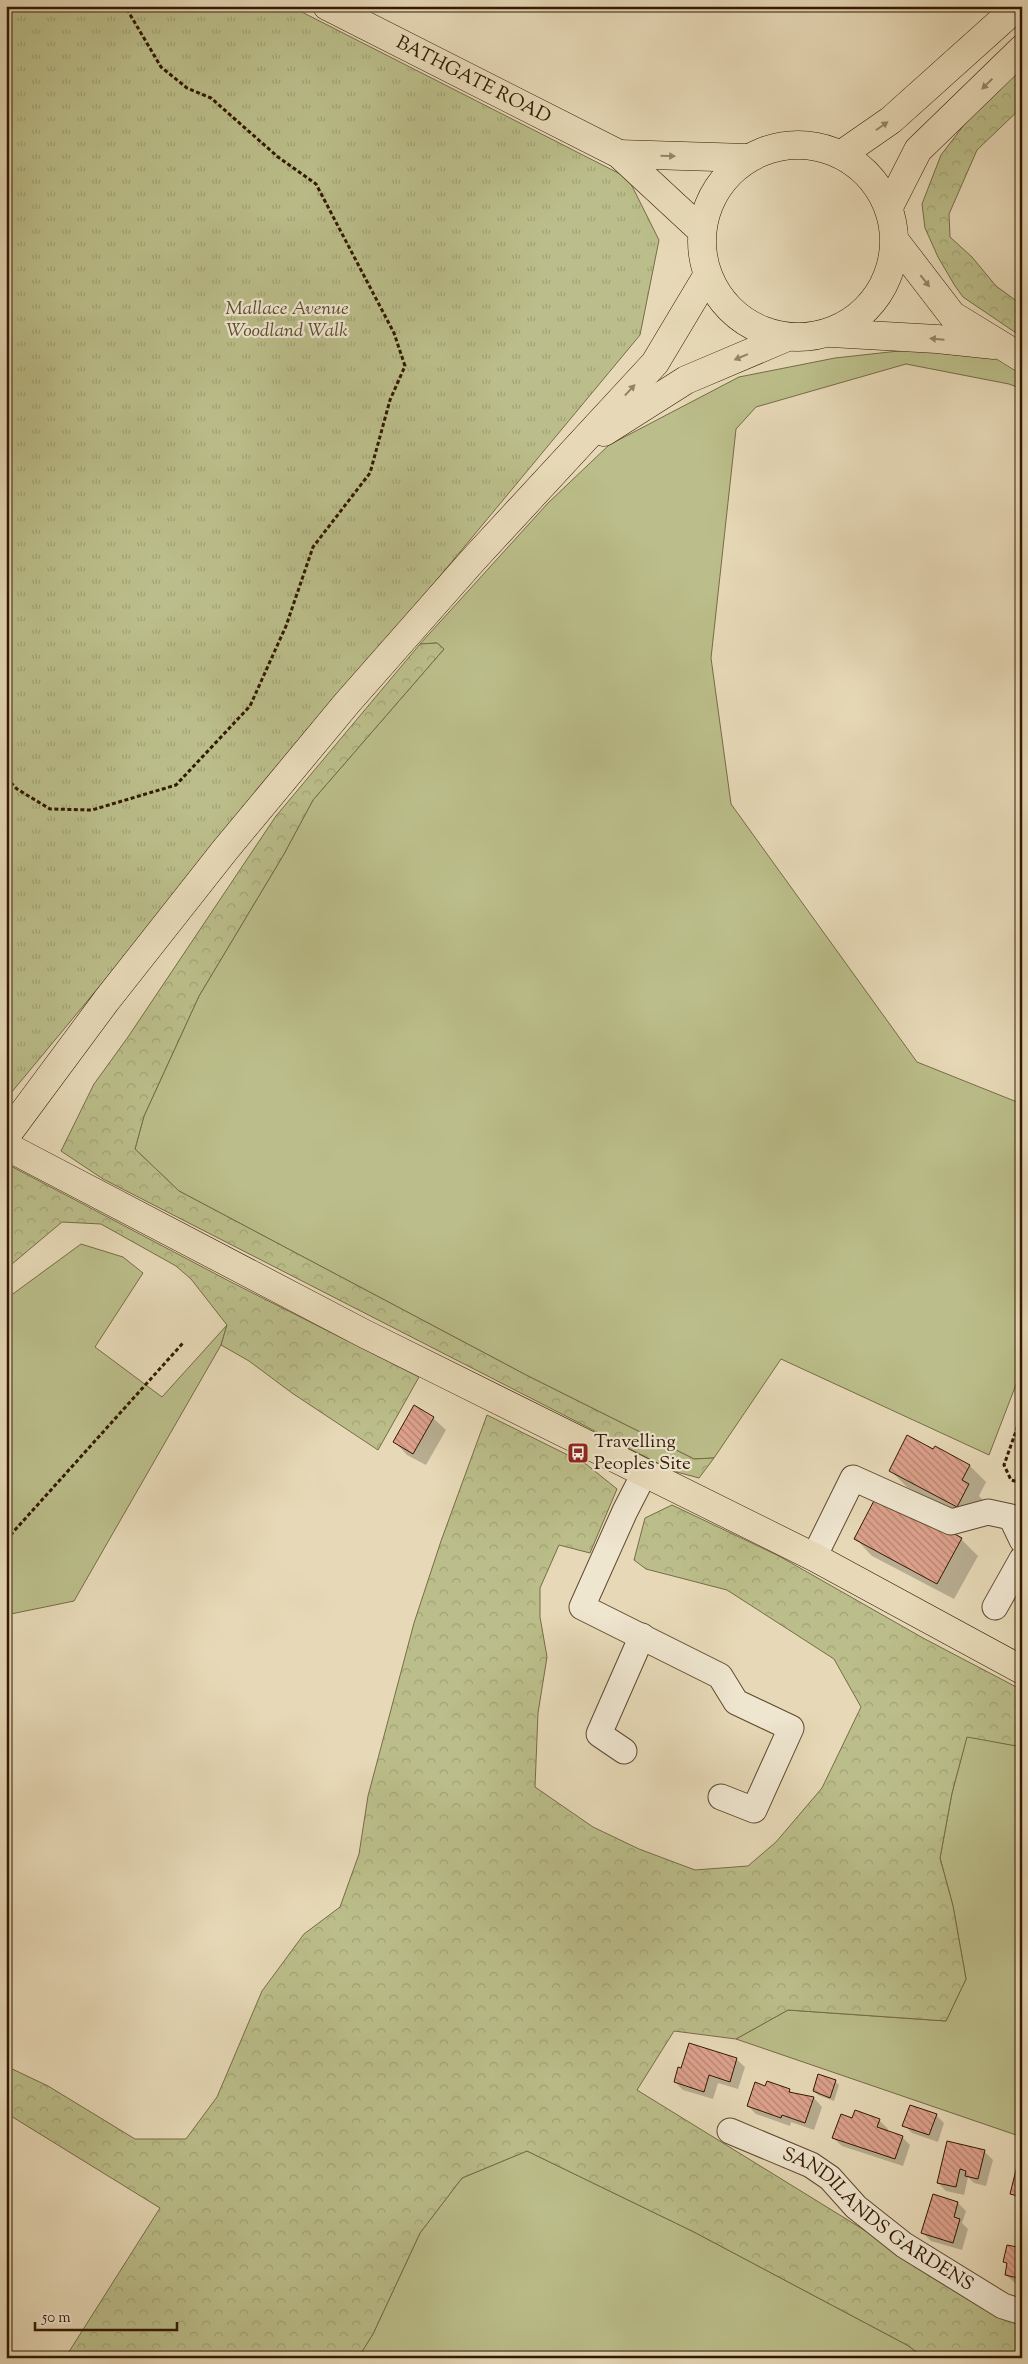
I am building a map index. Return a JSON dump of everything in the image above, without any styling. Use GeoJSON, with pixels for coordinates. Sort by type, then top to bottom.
{"type":"FeatureCollection","features":[{"type":"Feature","properties":{"kind":"main road","name":"BATHGATE ROAD"},"geometry":{"type":"LineString","coordinates":[[327,6],[619,154],[701,230]]}},
{"type":"Feature","properties":{"kind":"main road"},"geometry":{"type":"LineString","coordinates":[[842,154],[891,120],[1018,6]]}},
{"type":"Feature","properties":{"kind":"main road"},"geometry":{"type":"LineString","coordinates":[[889,206],[918,150],[1022,50]]}},
{"type":"Feature","properties":{"kind":"main road"},"geometry":{"type":"LineString","coordinates":[[786,338],[753,328],[736,317],[707,276],[701,230],[711,197],[731,170],[747,158],[770,148],[803,144],[842,154],[869,175],[889,206],[896,242],[890,275],[876,300],[851,324],[832,333]]}},
{"type":"Feature","properties":{"kind":"main road","name":"BATHGATE ROAD"},"geometry":{"type":"LineString","coordinates":[[619,154],[747,158]]}},
{"type":"Feature","properties":{"kind":"main road"},"geometry":{"type":"LineString","coordinates":[[896,242],[952,315],[1012,352]]}},
{"type":"Feature","properties":{"kind":"main road"},"geometry":{"type":"LineString","coordinates":[[6,1136],[106,1001],[231,842],[346,703],[655,363],[707,276]]}},
{"type":"Feature","properties":{"kind":"main road"},"geometry":{"type":"LineString","coordinates":[[573,452],[686,380],[786,338],[832,333],[937,339],[1012,352]]}},
{"type":"Feature","properties":{"kind":"main road"},"geometry":{"type":"LineString","coordinates":[[6,1146],[364,1333],[814,1557],[1022,1670]]}},
{"type":"Feature","properties":{"kind":"street"},"geometry":{"type":"LineString","coordinates":[[644,1474],[625,1510],[582,1607],[720,1676],[736,1702],[791,1728],[754,1810],[722,1796]]}},
{"type":"Feature","properties":{"kind":"street"},"geometry":{"type":"LineString","coordinates":[[814,1557],[853,1478],[951,1522],[988,1512],[1011,1517],[1022,1540]]}},
{"type":"Feature","properties":{"kind":"street"},"geometry":{"type":"LineString","coordinates":[[995,1607],[1022,1558]]}},
{"type":"Feature","properties":{"kind":"street"},"geometry":{"type":"LineString","coordinates":[[624,1751],[599,1734],[642,1636]]}},
{"type":"Feature","properties":{"kind":"street","name":"SANDILANDS GARDENS"},"geometry":{"type":"LineString","coordinates":[[730,2131],[811,2165],[830,2178],[856,2207],[904,2245],[1003,2306],[1022,2312]]}},
{"type":"Feature","properties":{"kind":"path"},"geometry":{"type":"LineString","coordinates":[[6,778],[17,789],[50,810],[92,810],[176,786],[250,706],[286,626],[314,547],[370,473],[390,400],[405,366],[394,333],[316,184],[278,157],[211,98],[187,88],[161,67],[126,6]]}},
{"type":"Feature","properties":{"kind":"path"},"geometry":{"type":"LineString","coordinates":[[6,1540],[183,1343]]}},
{"type":"Feature","properties":{"kind":"path"},"geometry":{"type":"LineString","coordinates":[[1022,1414],[1004,1465],[1011,1480],[1022,1483]]}},
{"type":"Feature","properties":{"kind":"green space","name":"Mallace Avenue Woodland Walk"},"geometry":{"type":"Polygon","coordinates":[[[6,6],[290,6],[628,178],[659,240],[640,335],[6,1099],[6,6]]]}},
{"type":"Feature","properties":{"kind":"green space"},"geometry":{"type":"Polygon","coordinates":[[[1022,67],[1022,107],[977,150],[949,214],[950,237],[972,257],[996,286],[1022,305],[1022,337],[963,297],[938,257],[925,228],[922,204],[941,155],[977,108],[1022,67]]]}},
{"type":"Feature","properties":{"kind":"green space"},"geometry":{"type":"Polygon","coordinates":[[[935,347],[991,355],[1022,370],[1022,389],[1009,384],[906,364],[756,407],[736,429],[711,658],[731,804],[917,1062],[1022,1104],[1022,1369],[989,1455],[781,1359],[714,1458],[694,1459],[528,1376],[179,1191],[135,1149],[144,1116],[199,996],[284,854],[313,800],[444,649],[437,643],[420,644],[548,503],[609,445],[739,377],[835,358],[935,347]]]}},
{"type":"Feature","properties":{"kind":"green space"},"geometry":{"type":"Polygon","coordinates":[[[437,643],[444,649],[313,800],[284,854],[199,996],[144,1116],[135,1149],[179,1191],[528,1376],[694,1459],[714,1458],[699,1478],[673,1471],[103,1179],[61,1151],[94,1084],[128,1037],[276,816],[420,644],[437,643]]]}},
{"type":"Feature","properties":{"kind":"green space"},"geometry":{"type":"Polygon","coordinates":[[[7,1164],[229,1281],[419,1377],[378,1450],[292,1393],[249,1361],[221,1345],[227,1325],[191,1279],[176,1266],[101,1224],[62,1222],[6,1269],[7,1164]]]}},
{"type":"Feature","properties":{"kind":"green space"},"geometry":{"type":"Polygon","coordinates":[[[81,1244],[123,1257],[143,1273],[95,1347],[162,1397],[227,1325],[221,1345],[74,1601],[6,1615],[6,1299],[81,1244]]]}},
{"type":"Feature","properties":{"kind":"green space"},"geometry":{"type":"Polygon","coordinates":[[[487,1415],[586,1464],[617,1489],[590,1553],[559,1545],[540,1588],[540,1617],[547,1657],[538,1713],[535,1787],[593,1827],[639,1849],[695,1870],[748,1866],[776,1842],[822,1788],[861,1707],[834,1659],[727,1590],[646,1569],[634,1560],[645,1518],[672,1505],[779,1556],[923,1638],[1022,1690],[1022,1747],[967,1737],[952,1793],[940,1858],[953,1906],[966,1979],[946,2021],[788,2010],[736,2039],[674,2031],[637,2090],[890,2246],[1022,2322],[1022,2358],[925,2358],[907,2345],[694,2232],[527,2151],[462,2178],[420,2233],[373,2334],[358,2358],[65,2358],[160,2208],[6,2113],[6,2066],[48,2086],[135,2139],[186,2139],[217,2097],[262,1991],[304,1934],[340,1907],[359,1854],[368,1796],[414,1623],[441,1541],[487,1415]]]}},
{"type":"Feature","properties":{"kind":"green space"},"geometry":{"type":"Polygon","coordinates":[[[967,1736],[1022,1747],[1022,2137],[736,2039],[788,2010],[946,2021],[966,1979],[953,1906],[940,1858],[952,1793],[967,1736]]]}},
{"type":"Feature","properties":{"kind":"green space"},"geometry":{"type":"Polygon","coordinates":[[[527,2151],[694,2232],[907,2345],[925,2358],[358,2358],[373,2334],[420,2233],[462,2178],[527,2151]]]}},
{"type":"Feature","properties":{"kind":"building"},"geometry":{"type":"Polygon","coordinates":[[[414,1405],[434,1417],[413,1454],[393,1442],[414,1405]]]}},
{"type":"Feature","properties":{"kind":"building"},"geometry":{"type":"Polygon","coordinates":[[[907,1435],[933,1449],[935,1446],[970,1465],[962,1480],[969,1484],[957,1507],[889,1471],[907,1435]]]}},
{"type":"Feature","properties":{"kind":"building"},"geometry":{"type":"Polygon","coordinates":[[[878,1493],[962,1538],[937,1584],[854,1539],[878,1493]]]}},
{"type":"Feature","properties":{"kind":"building"},"geometry":{"type":"Polygon","coordinates":[[[689,2043],[737,2058],[730,2082],[709,2075],[704,2092],[674,2082],[678,2067],[681,2068],[689,2043]]]}},
{"type":"Feature","properties":{"kind":"building"},"geometry":{"type":"Polygon","coordinates":[[[818,2074],[836,2080],[830,2098],[813,2091],[818,2074]]]}},
{"type":"Feature","properties":{"kind":"building"},"geometry":{"type":"Polygon","coordinates":[[[767,2081],[790,2089],[789,2092],[814,2097],[805,2123],[782,2115],[781,2118],[747,2106],[755,2082],[765,2086],[767,2081]]]}},
{"type":"Feature","properties":{"kind":"building"},"geometry":{"type":"Polygon","coordinates":[[[910,2105],[937,2114],[929,2135],[902,2126],[910,2105]]]}},
{"type":"Feature","properties":{"kind":"building"},"geometry":{"type":"Polygon","coordinates":[[[855,2110],[880,2119],[877,2127],[903,2136],[895,2159],[832,2138],[841,2114],[852,2118],[855,2110]]]}},
{"type":"Feature","properties":{"kind":"building"},"geometry":{"type":"Polygon","coordinates":[[[947,2141],[985,2150],[978,2179],[965,2176],[966,2171],[960,2169],[956,2187],[937,2183],[947,2141]]]}},
{"type":"Feature","properties":{"kind":"building"},"geometry":{"type":"Polygon","coordinates":[[[1017,2166],[1022,2168],[1022,2197],[1010,2194],[1017,2166]]]}},
{"type":"Feature","properties":{"kind":"building"},"geometry":{"type":"Polygon","coordinates":[[[933,2194],[958,2202],[954,2217],[960,2219],[953,2243],[921,2233],[933,2194]]]}},
{"type":"Feature","properties":{"kind":"building"},"geometry":{"type":"Polygon","coordinates":[[[1007,2245],[1022,2248],[1022,2279],[1005,2275],[1007,2263],[1003,2262],[1007,2245]]]}},
{"type":"Feature","properties":{"kind":"place","name":"Travelling Peoples Site"},"geometry":{"type":"Point","coordinates":[578,1453]}}]}
